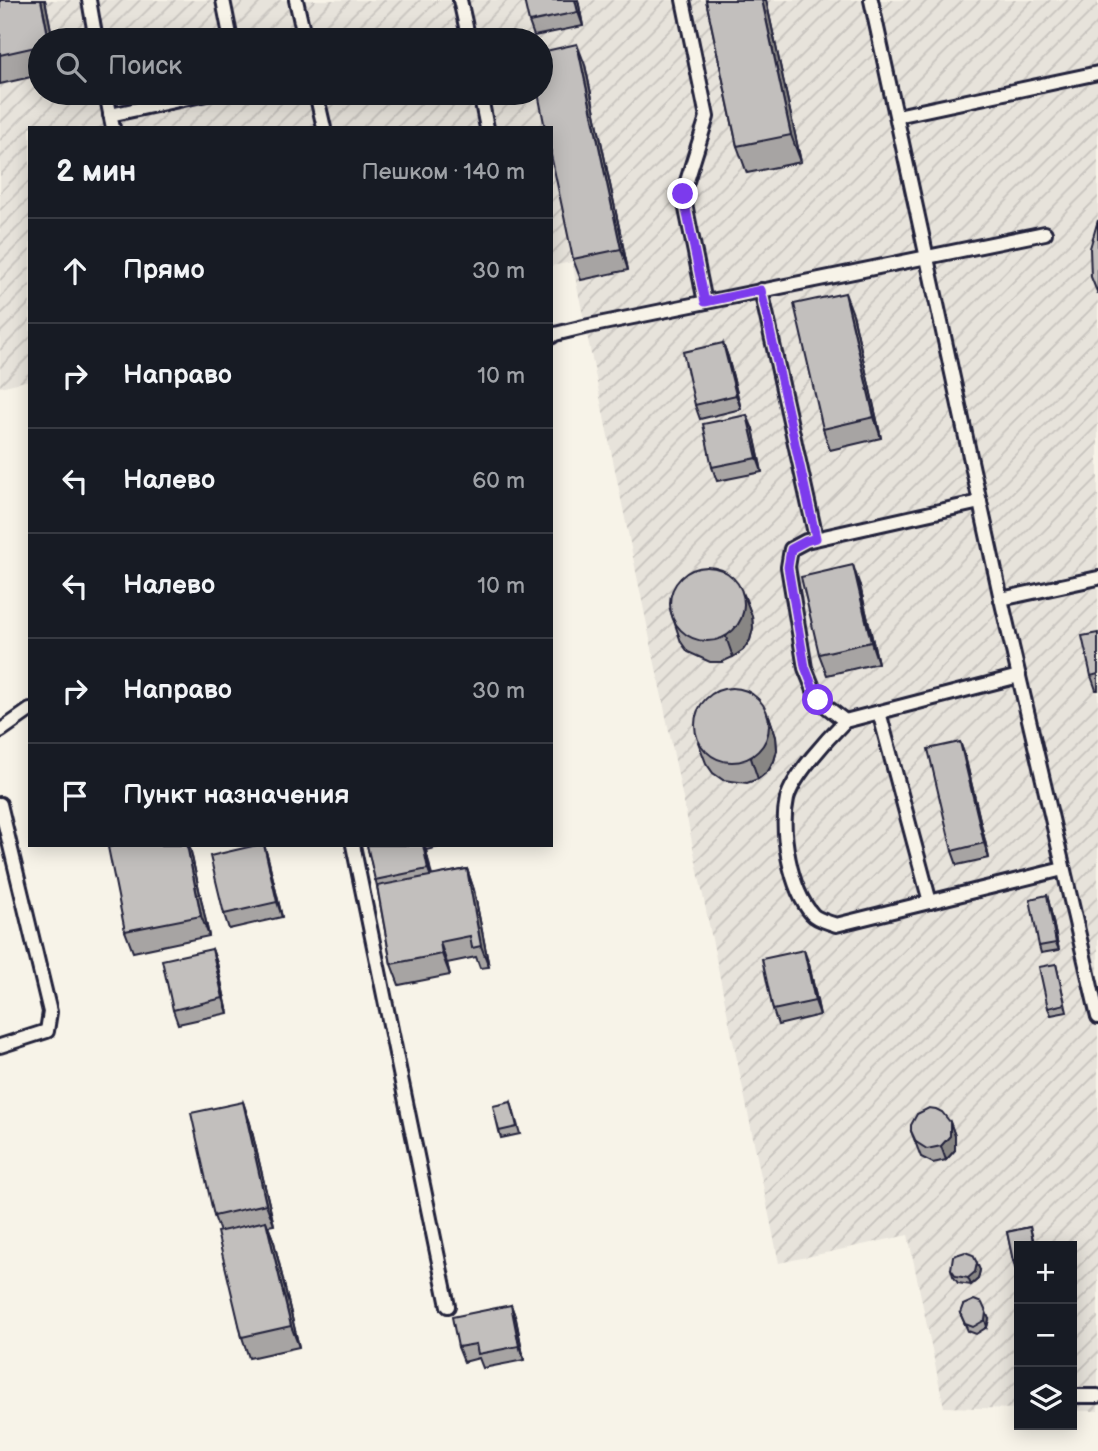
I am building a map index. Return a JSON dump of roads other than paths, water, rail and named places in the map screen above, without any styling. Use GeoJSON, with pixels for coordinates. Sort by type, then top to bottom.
{"type":"FeatureCollection","features":[{"type":"Feature","properties":{"kind":"lane"},"geometry":{"type":"LineString","coordinates":[[89,0],[94,28]]}},
{"type":"Feature","properties":{"kind":"lane"},"geometry":{"type":"LineString","coordinates":[[223,0],[229,28]]}},
{"type":"Feature","properties":{"kind":"lane"},"geometry":{"type":"LineString","coordinates":[[296,0],[302,28]]}},
{"type":"Feature","properties":{"kind":"lane"},"geometry":{"type":"LineString","coordinates":[[460,0],[466,28]]}},
{"type":"Feature","properties":{"kind":"lane"},"geometry":{"type":"LineString","coordinates":[[683,0],[707,117],[683,194],[705,302]]}},
{"type":"Feature","properties":{"kind":"lane"},"geometry":{"type":"LineString","coordinates":[[871,0],[1018,676],[1098,1017]]}},
{"type":"Feature","properties":{"kind":"lane"},"geometry":{"type":"LineString","coordinates":[[897,116],[1098,73]]}},
{"type":"Feature","properties":{"kind":"lane"},"geometry":{"type":"LineString","coordinates":[[112,121],[169,105]]}},
{"type":"Feature","properties":{"kind":"lane"},"geometry":{"type":"LineString","coordinates":[[319,105],[324,126]]}},
{"type":"Feature","properties":{"kind":"lane"},"geometry":{"type":"LineString","coordinates":[[483,105],[487,126]]}},
{"type":"Feature","properties":{"kind":"lane"},"geometry":{"type":"LineString","coordinates":[[553,336],[926,255],[1045,233]]}},
{"type":"Feature","properties":{"kind":"lane"},"geometry":{"type":"LineString","coordinates":[[761,290],[816,538]]}},
{"type":"Feature","properties":{"kind":"lane"},"geometry":{"type":"LineString","coordinates":[[845,721],[818,700],[805,667],[788,567],[791,549],[816,538],[980,502]]}},
{"type":"Feature","properties":{"kind":"lane"},"geometry":{"type":"LineString","coordinates":[[1001,599],[1098,578]]}},
{"type":"Feature","properties":{"kind":"lane"},"geometry":{"type":"LineString","coordinates":[[1018,676],[845,721],[808,763],[788,798],[786,833],[790,862],[799,892],[813,916],[836,925],[1063,869]]}},
{"type":"Feature","properties":{"kind":"lane"},"geometry":{"type":"LineString","coordinates":[[0,731],[28,711]]}},
{"type":"Feature","properties":{"kind":"lane"},"geometry":{"type":"LineString","coordinates":[[878,712],[930,902]]}},
{"type":"Feature","properties":{"kind":"lane"},"geometry":{"type":"LineString","coordinates":[[0,1046],[47,1031],[50,1020],[1,813]]}},
{"type":"Feature","properties":{"kind":"lane"},"geometry":{"type":"LineString","coordinates":[[353,847],[449,1306]]}},
{"type":"Feature","properties":{"kind":"lane"},"geometry":{"type":"LineString","coordinates":[[1077,1396],[1098,1396]]}}]}
